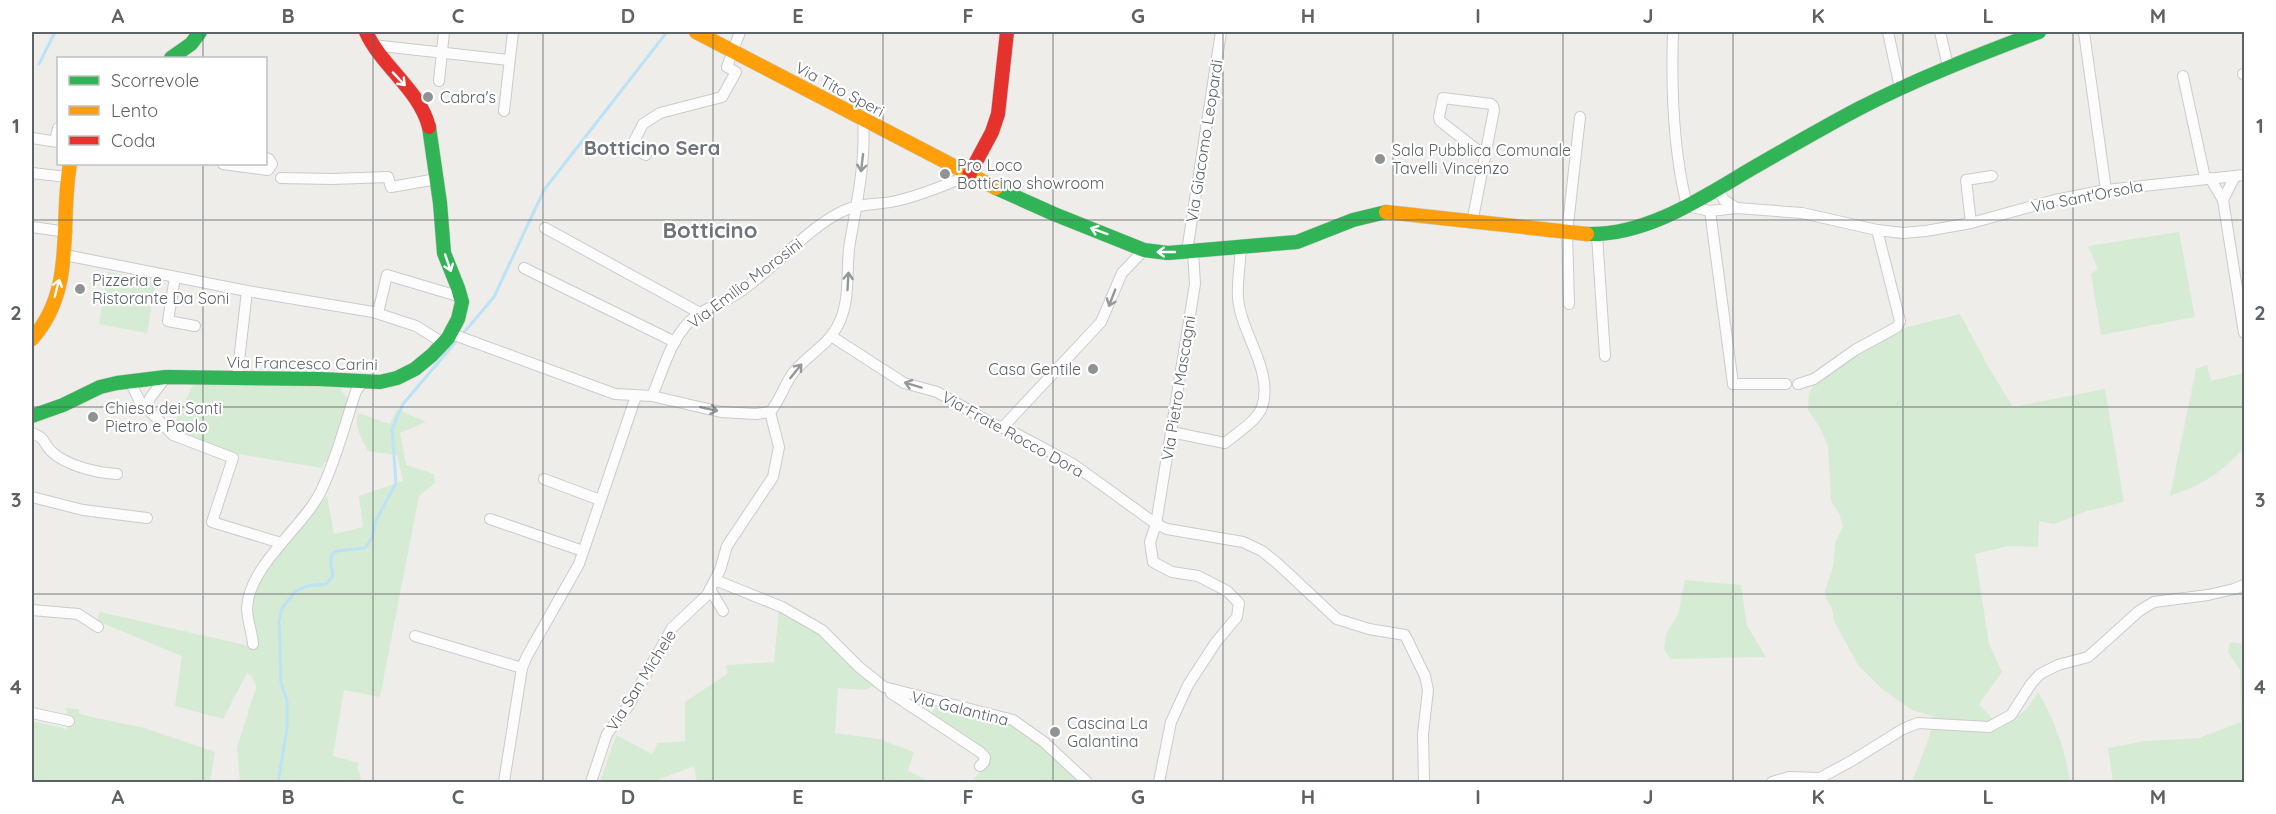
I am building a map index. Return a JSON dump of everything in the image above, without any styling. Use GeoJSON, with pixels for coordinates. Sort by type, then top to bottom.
{"type":"FeatureCollection","features":[{"type":"Feature","properties":{"kind":"street"},"geometry":{"type":"LineString","coordinates":[[172,57],[191,44],[200,32]]}},
{"type":"Feature","properties":{"kind":"street"},"geometry":{"type":"LineString","coordinates":[[366,32],[383,62],[415,96],[425,114],[437,179],[445,256],[461,297],[461,312],[450,337]]}},
{"type":"Feature","properties":{"kind":"street"},"geometry":{"type":"LineString","coordinates":[[439,81],[444,32]]}},
{"type":"Feature","properties":{"kind":"street"},"geometry":{"type":"LineString","coordinates":[[504,111],[513,32]]}},
{"type":"Feature","properties":{"kind":"street","name":"Via Tito Speri"},"geometry":{"type":"LineString","coordinates":[[696,32],[969,175],[1054,214],[1144,250],[1168,253],[1297,242],[1313,238],[1350,220],[1377,212],[1597,235],[1644,224],[1687,206],[1808,136],[1900,88],[1948,66],[2038,32]]}},
{"type":"Feature","properties":{"kind":"street"},"geometry":{"type":"LineString","coordinates":[[646,155],[631,147],[643,124],[660,113],[722,97],[736,72],[727,67],[741,32]]}},
{"type":"Feature","properties":{"kind":"street"},"geometry":{"type":"LineString","coordinates":[[969,175],[992,132],[998,114],[1007,32]]}},
{"type":"Feature","properties":{"kind":"street","name":"Via Giacomo Leopardi"},"geometry":{"type":"LineString","coordinates":[[1190,251],[1221,32]]}},
{"type":"Feature","properties":{"kind":"street"},"geometry":{"type":"LineString","coordinates":[[1673,32],[1676,136],[1679,173],[1687,206]]}},
{"type":"Feature","properties":{"kind":"street"},"geometry":{"type":"LineString","coordinates":[[1888,32],[1900,88]]}},
{"type":"Feature","properties":{"kind":"street"},"geometry":{"type":"LineString","coordinates":[[1940,32],[1948,66]]}},
{"type":"Feature","properties":{"kind":"street"},"geometry":{"type":"LineString","coordinates":[[2084,32],[2106,190]]}},
{"type":"Feature","properties":{"kind":"street"},"geometry":{"type":"LineString","coordinates":[[372,45],[509,60]]}},
{"type":"Feature","properties":{"kind":"street"},"geometry":{"type":"LineString","coordinates":[[2183,76],[2207,178],[2223,200],[2244,333]]}},
{"type":"Feature","properties":{"kind":"street"},"geometry":{"type":"LineString","coordinates":[[1472,223],[1485,156],[1493,106],[1443,98],[1438,117],[1440,121],[1485,156]]}},
{"type":"Feature","properties":{"kind":"street"},"geometry":{"type":"LineString","coordinates":[[1569,304],[1567,233],[1580,117]]}},
{"type":"Feature","properties":{"kind":"street"},"geometry":{"type":"LineString","coordinates":[[65,255],[378,314],[450,337],[468,338],[606,392],[652,396],[721,412],[756,414],[770,412],[792,375],[838,327],[844,309],[850,242],[856,220],[864,141],[863,119]]}},
{"type":"Feature","properties":{"kind":"street"},"geometry":{"type":"LineString","coordinates":[[32,138],[57,141],[56,126]]}},
{"type":"Feature","properties":{"kind":"street"},"geometry":{"type":"LineString","coordinates":[[240,165],[256,166],[266,170],[271,168],[271,162],[267,159]]}},
{"type":"Feature","properties":{"kind":"street"},"geometry":{"type":"LineString","coordinates":[[32,173],[69,170],[65,255],[48,318],[32,339]]}},
{"type":"Feature","properties":{"kind":"street","name":"Via Emilio Morosini"},"geometry":{"type":"LineString","coordinates":[[652,396],[675,342],[687,324],[700,313],[734,295],[773,266],[824,222],[844,210],[896,201],[940,188],[969,175]]}},
{"type":"Feature","properties":{"kind":"street"},"geometry":{"type":"LineString","coordinates":[[2223,200],[2240,175]]}},
{"type":"Feature","properties":{"kind":"street","name":"Via Sant'Orsola"},"geometry":{"type":"LineString","coordinates":[[1687,206],[1710,211],[1737,208],[1802,213],[1877,230],[1903,233],[1971,223],[2055,200],[2106,190],[2240,175]]}},
{"type":"Feature","properties":{"kind":"street"},"geometry":{"type":"LineString","coordinates":[[1971,223],[1966,180],[1992,176]]}},
{"type":"Feature","properties":{"kind":"street"},"geometry":{"type":"LineString","coordinates":[[281,178],[388,177],[391,187],[437,179]]}},
{"type":"Feature","properties":{"kind":"street"},"geometry":{"type":"LineString","coordinates":[[1718,189],[1724,200],[1737,208]]}},
{"type":"Feature","properties":{"kind":"street"},"geometry":{"type":"LineString","coordinates":[[1710,211],[1733,384],[1786,384]]}},
{"type":"Feature","properties":{"kind":"street"},"geometry":{"type":"LineString","coordinates":[[32,227],[67,232]]}},
{"type":"Feature","properties":{"kind":"street"},"geometry":{"type":"LineString","coordinates":[[545,228],[700,313]]}},
{"type":"Feature","properties":{"kind":"street"},"geometry":{"type":"LineString","coordinates":[[1798,384],[1814,379],[1855,350],[1897,327],[1900,321],[1877,230]]}},
{"type":"Feature","properties":{"kind":"street"},"geometry":{"type":"LineString","coordinates":[[1597,235],[1605,356]]}},
{"type":"Feature","properties":{"kind":"street"},"geometry":{"type":"LineString","coordinates":[[1171,432],[1225,442],[1247,425],[1261,409],[1265,390],[1262,373],[1238,300],[1241,247]]}},
{"type":"Feature","properties":{"kind":"street"},"geometry":{"type":"LineString","coordinates":[[1003,428],[1101,322],[1122,273],[1144,250]]}},
{"type":"Feature","properties":{"kind":"street","name":"Via Pietro Mascagni"},"geometry":{"type":"LineString","coordinates":[[1160,783],[1170,722],[1216,642],[1237,617],[1239,603],[1227,591],[1198,576],[1172,572],[1153,562],[1150,542],[1156,524],[1195,284],[1190,251]]}},
{"type":"Feature","properties":{"kind":"street"},"geometry":{"type":"LineString","coordinates":[[524,268],[675,342]]}},
{"type":"Feature","properties":{"kind":"street"},"geometry":{"type":"LineString","coordinates":[[378,314],[387,275],[461,297]]}},
{"type":"Feature","properties":{"kind":"street"},"geometry":{"type":"LineString","coordinates":[[175,276],[168,321],[195,326]]}},
{"type":"Feature","properties":{"kind":"street"},"geometry":{"type":"LineString","coordinates":[[237,378],[247,291]]}},
{"type":"Feature","properties":{"kind":"street","name":"Via Frate Rocco Dora"},"geometry":{"type":"LineString","coordinates":[[831,336],[904,383],[937,392],[993,424],[1073,464],[1156,524],[1167,529],[1243,542],[1262,551],[1337,619],[1369,629],[1406,635],[1425,676],[1428,690],[1423,734],[1424,783]]}},
{"type":"Feature","properties":{"kind":"street","name":"Via Francesco Carini"},"geometry":{"type":"LineString","coordinates":[[32,416],[100,387],[166,377],[381,382],[407,374],[450,337]]}},
{"type":"Feature","properties":{"kind":"street"},"geometry":{"type":"LineString","coordinates":[[146,408],[150,398],[166,377]]}},
{"type":"Feature","properties":{"kind":"street"},"geometry":{"type":"LineString","coordinates":[[130,381],[139,400],[173,435],[233,458],[212,522],[281,543]]}},
{"type":"Feature","properties":{"kind":"street"},"geometry":{"type":"LineString","coordinates":[[253,644],[247,607],[255,582],[320,492],[356,391],[363,382]]}},
{"type":"Feature","properties":{"kind":"street"},"geometry":{"type":"LineString","coordinates":[[504,783],[522,668],[579,564],[636,396]]}},
{"type":"Feature","properties":{"kind":"street","name":"Via San Michele"},"geometry":{"type":"LineString","coordinates":[[591,783],[607,734],[629,705],[672,628],[707,595],[727,546],[773,477],[779,447],[770,412]]}},
{"type":"Feature","properties":{"kind":"street"},"geometry":{"type":"LineString","coordinates":[[32,433],[45,439],[51,451],[79,467],[100,473],[117,474]]}},
{"type":"Feature","properties":{"kind":"street"},"geometry":{"type":"LineString","coordinates":[[544,479],[600,500]]}},
{"type":"Feature","properties":{"kind":"street"},"geometry":{"type":"LineString","coordinates":[[32,497],[83,510],[147,518]]}},
{"type":"Feature","properties":{"kind":"street"},"geometry":{"type":"LineString","coordinates":[[490,519],[583,551]]}},
{"type":"Feature","properties":{"kind":"street"},"geometry":{"type":"LineString","coordinates":[[712,584],[723,611]]}},
{"type":"Feature","properties":{"kind":"street","name":"Via Galantina"},"geometry":{"type":"LineString","coordinates":[[712,584],[782,606],[822,630],[859,667],[899,699],[980,752],[985,757],[980,766]]}},
{"type":"Feature","properties":{"kind":"street"},"geometry":{"type":"LineString","coordinates":[[1772,783],[1789,777],[1820,778],[1918,723],[1989,727],[2011,715],[2040,674],[2058,665],[2088,657],[2139,612],[2154,602],[2208,595],[2234,590],[2244,585]]}},
{"type":"Feature","properties":{"kind":"street"},"geometry":{"type":"LineString","coordinates":[[32,610],[78,614],[98,627]]}},
{"type":"Feature","properties":{"kind":"street"},"geometry":{"type":"LineString","coordinates":[[415,636],[522,668]]}},
{"type":"Feature","properties":{"kind":"street","name":"Via Galantina"},"geometry":{"type":"LineString","coordinates":[[884,687],[1013,720],[1044,742],[1087,783]]}},
{"type":"Feature","properties":{"kind":"street"},"geometry":{"type":"LineString","coordinates":[[32,713],[69,721]]}},
{"type":"Feature","properties":{"kind":"green space"},"geometry":{"type":"Polygon","coordinates":[[[2179,232],[2195,317],[2101,335],[2091,274],[2098,269],[2088,246],[2179,232]]]}},
{"type":"Feature","properties":{"kind":"green space"},"geometry":{"type":"Polygon","coordinates":[[[108,272],[156,281],[147,333],[99,324],[108,272]]]}},
{"type":"Feature","properties":{"kind":"green space"},"geometry":{"type":"Polygon","coordinates":[[[1960,314],[2013,407],[2105,389],[2124,502],[2087,511],[2054,524],[2039,521],[2038,547],[2008,546],[1975,554],[1989,644],[2002,672],[1979,704],[2001,728],[2026,710],[2038,692],[2058,736],[2070,782],[1912,782],[1929,738],[1933,716],[1912,710],[1881,688],[1858,665],[1834,621],[1832,608],[1826,599],[1825,591],[1833,566],[1835,543],[1843,526],[1839,513],[1831,501],[1828,446],[1819,426],[1808,410],[1809,394],[1815,382],[1858,353],[1907,327],[1960,314]]]}},
{"type":"Feature","properties":{"kind":"green space"},"geometry":{"type":"Polygon","coordinates":[[[2207,365],[2211,381],[2244,373],[2244,448],[2227,465],[2210,477],[2170,496],[2196,369],[2207,365]]]}},
{"type":"Feature","properties":{"kind":"green space"},"geometry":{"type":"Polygon","coordinates":[[[195,381],[341,385],[341,390],[346,397],[351,398],[328,462],[325,462],[322,468],[225,452],[172,429],[195,381]]]}},
{"type":"Feature","properties":{"kind":"green space"},"geometry":{"type":"Polygon","coordinates":[[[397,409],[426,422],[400,433],[406,465],[434,474],[435,483],[419,496],[380,697],[344,690],[333,756],[359,763],[357,767],[362,782],[240,782],[237,748],[256,687],[252,676],[247,673],[223,719],[175,706],[182,656],[97,621],[100,612],[258,648],[252,622],[252,607],[256,592],[272,562],[294,534],[327,496],[334,534],[363,527],[359,496],[403,481],[397,455],[368,451],[357,424],[358,413],[390,424],[397,409]]]}},
{"type":"Feature","properties":{"kind":"green space"},"geometry":{"type":"Polygon","coordinates":[[[1685,580],[1741,585],[1747,626],[1766,657],[1671,659],[1664,650],[1666,634],[1678,615],[1685,580]]]}},
{"type":"Feature","properties":{"kind":"green space"},"geometry":{"type":"Polygon","coordinates":[[[779,609],[821,635],[875,686],[863,690],[838,688],[835,733],[879,739],[914,752],[908,771],[930,782],[697,782],[694,766],[652,782],[600,782],[616,735],[652,754],[658,743],[685,741],[685,702],[727,674],[726,665],[774,662],[779,609]]]}},
{"type":"Feature","properties":{"kind":"green space"},"geometry":{"type":"Polygon","coordinates":[[[2230,642],[2244,644],[2244,782],[2113,782],[2108,748],[2145,741],[2199,738],[2241,722],[2240,670],[2228,652],[2230,642]]]}},
{"type":"Feature","properties":{"kind":"green space"},"geometry":{"type":"Polygon","coordinates":[[[939,703],[1010,725],[1042,748],[1079,782],[971,782],[990,761],[987,752],[928,716],[939,703]]]}},
{"type":"Feature","properties":{"kind":"green space"},"geometry":{"type":"Polygon","coordinates":[[[66,708],[79,709],[79,714],[144,728],[215,752],[210,782],[32,782],[32,721],[67,729],[69,721],[66,708]]]}},
{"type":"Feature","properties":{"kind":"waterway"},"geometry":{"type":"LineString","coordinates":[[39,64],[55,32]]}},
{"type":"Feature","properties":{"kind":"waterway"},"geometry":{"type":"LineString","coordinates":[[278,782],[287,728],[287,701],[281,682],[279,621],[282,608],[296,591],[307,586],[326,584],[333,576],[331,555],[337,551],[365,548],[372,538],[375,522],[396,483],[392,429],[403,404],[494,297],[544,190],[667,32]]}},
{"type":"Feature","properties":{"kind":"traffic: fast"},"geometry":{"type":"LineString","coordinates":[[172,57],[191,44],[200,32]]}},
{"type":"Feature","properties":{"kind":"traffic: fast"},"geometry":{"type":"LineString","coordinates":[[1587,234],[1631,229],[1673,213],[1880,98],[1947,68],[2039,32]]}},
{"type":"Feature","properties":{"kind":"traffic: fast"},"geometry":{"type":"LineString","coordinates":[[32,416],[63,405],[100,387],[117,383],[166,377],[380,382],[397,378],[415,369],[448,338],[458,319],[462,302],[444,253],[440,203],[429,127]]}},
{"type":"Feature","properties":{"kind":"traffic: fast"},"geometry":{"type":"LineString","coordinates":[[996,188],[1144,250],[1168,253],[1297,242],[1353,220],[1386,212]]}},
{"type":"Feature","properties":{"kind":"traffic: slow"},"geometry":{"type":"LineString","coordinates":[[696,32],[996,188]]}},
{"type":"Feature","properties":{"kind":"traffic: slow"},"geometry":{"type":"LineString","coordinates":[[32,339],[46,319],[61,277],[70,165]]}},
{"type":"Feature","properties":{"kind":"traffic: slow"},"geometry":{"type":"LineString","coordinates":[[1386,212],[1587,234]]}},
{"type":"Feature","properties":{"kind":"traffic: jam"},"geometry":{"type":"LineString","coordinates":[[366,32],[381,56],[417,101],[429,127]]}},
{"type":"Feature","properties":{"kind":"traffic: jam"},"geometry":{"type":"LineString","coordinates":[[969,175],[992,132],[998,114],[1007,32]]}},
{"type":"Feature","properties":{"kind":"place","name":"Cabra's"},"geometry":{"type":"Point","coordinates":[428,97]}},
{"type":"Feature","properties":{"kind":"place","name":"Sala Pubblica Comunale Tavelli Vincenzo"},"geometry":{"type":"Point","coordinates":[1380,159]}},
{"type":"Feature","properties":{"kind":"place","name":"Pro Loco Botticino showroom"},"geometry":{"type":"Point","coordinates":[945,174]}},
{"type":"Feature","properties":{"kind":"place","name":"Pizzeria e Ristorante Da Soni"},"geometry":{"type":"Point","coordinates":[80,289]}},
{"type":"Feature","properties":{"kind":"place","name":"Casa Gentile"},"geometry":{"type":"Point","coordinates":[1093,369]}},
{"type":"Feature","properties":{"kind":"place","name":"Chiesa dei Santi Pietro e Paolo"},"geometry":{"type":"Point","coordinates":[93,417]}},
{"type":"Feature","properties":{"kind":"place","name":"Cascina La Galantina"},"geometry":{"type":"Point","coordinates":[1055,732]}},
{"type":"Feature","properties":{"kind":"district","name":"Botticino Sera"},"geometry":{"type":"Point","coordinates":[652,148]}},
{"type":"Feature","properties":{"kind":"district","name":"Botticino"},"geometry":{"type":"Point","coordinates":[710,230]}}]}
